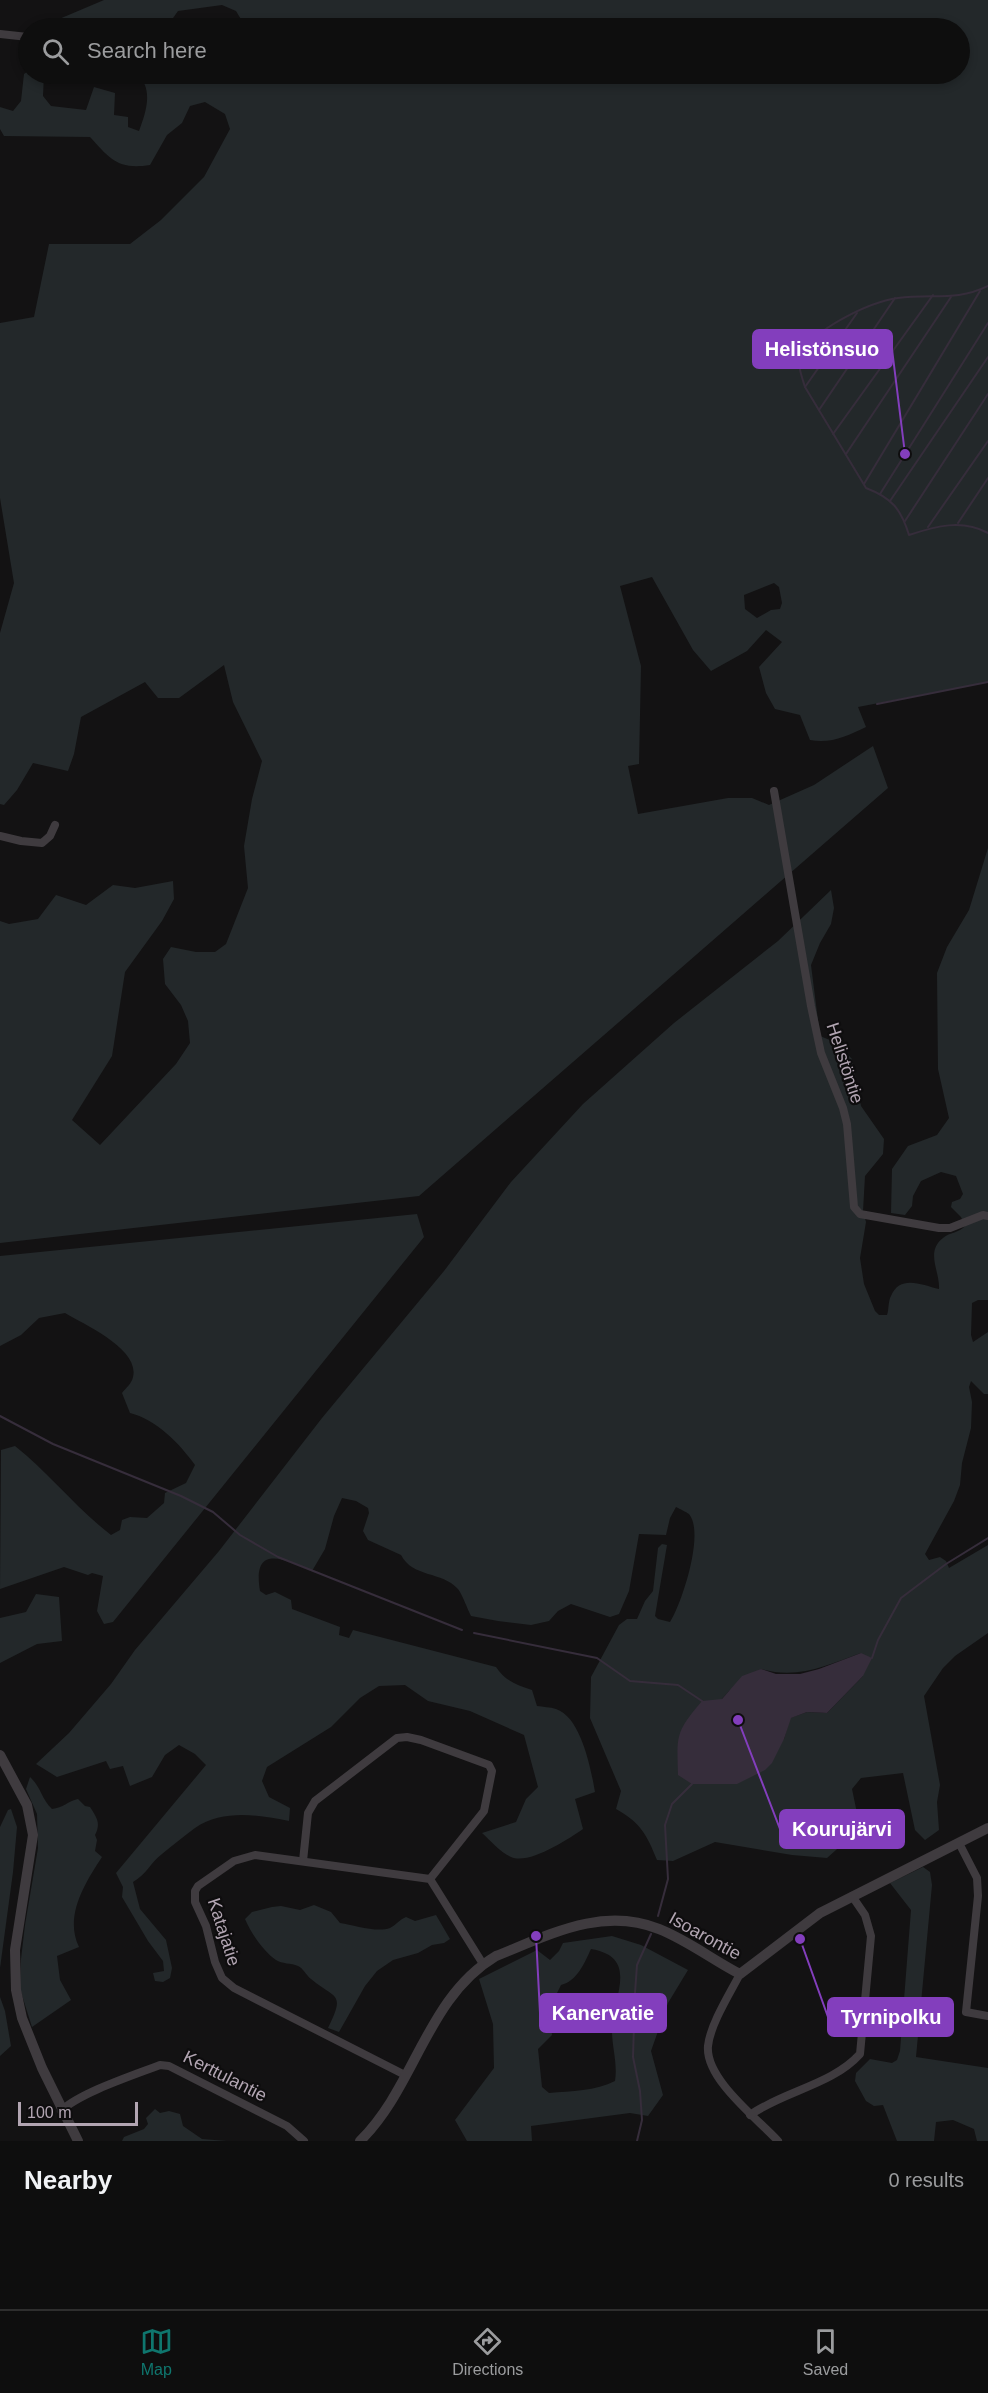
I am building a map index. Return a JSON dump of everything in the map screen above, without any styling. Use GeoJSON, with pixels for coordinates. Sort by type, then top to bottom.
{"type":"FeatureCollection","features":[{"type":"Feature","properties":{"kind":"street"},"geometry":{"type":"LineString","coordinates":[[0,34],[18,36]]}},
{"type":"Feature","properties":{"kind":"street","name":"Helistöntie"},"geometry":{"type":"LineString","coordinates":[[774,791],[813,1018],[821,1053],[847,1124],[854,1207],[860,1214],[939,1228],[950,1228],[982,1215],[988,1216]]}},
{"type":"Feature","properties":{"kind":"street"},"geometry":{"type":"LineString","coordinates":[[0,836],[42,843],[50,836],[55,825]]}},
{"type":"Feature","properties":{"kind":"street"},"geometry":{"type":"LineString","coordinates":[[303,1861],[308,1813],[315,1801],[398,1738],[421,1740],[489,1766],[492,1771],[484,1811],[430,1880],[483,1964]]}},
{"type":"Feature","properties":{"kind":"street"},"geometry":{"type":"LineString","coordinates":[[0,1755],[27,1805],[33,1835],[15,1950],[16,1990],[25,2027],[61,2111],[78,2141]]}},
{"type":"Feature","properties":{"kind":"street","name":"Isoarontie"},"geometry":{"type":"LineString","coordinates":[[360,2141],[375,2123],[454,1991],[483,1964],[496,1956],[551,1934],[591,1921],[605,1920],[645,1924],[662,1930],[740,1974],[820,1913],[988,1828]]}},
{"type":"Feature","properties":{"kind":"street"},"geometry":{"type":"LineString","coordinates":[[959,1843],[977,1878],[978,1896],[966,2012],[988,2016]]}},
{"type":"Feature","properties":{"kind":"street","name":"Katajatie"},"geometry":{"type":"LineString","coordinates":[[405,2075],[234,1988],[222,1978],[215,1962],[206,1926],[195,1902],[195,1891],[198,1886],[234,1861],[255,1855],[430,1880]]}},
{"type":"Feature","properties":{"kind":"street"},"geometry":{"type":"LineString","coordinates":[[750,2115],[783,2096],[851,2064],[860,2054],[871,1936],[865,1915],[852,1896]]}},
{"type":"Feature","properties":{"kind":"street"},"geometry":{"type":"LineString","coordinates":[[740,1974],[710,2035],[708,2057],[712,2068],[742,2109],[778,2141]]}},
{"type":"Feature","properties":{"kind":"street","name":"Kerttulantie"},"geometry":{"type":"LineString","coordinates":[[61,2111],[68,2104],[86,2094],[160,2065],[169,2066],[287,2126],[304,2141]]}},
{"type":"Feature","properties":{"kind":"shaded area"},"geometry":{"type":"Polygon","coordinates":[[[104,0],[988,0],[988,682],[858,707],[866,727],[832,740],[810,740],[800,715],[775,709],[766,693],[759,667],[782,642],[766,630],[747,651],[711,671],[693,650],[652,577],[620,586],[641,666],[639,764],[628,766],[638,814],[728,798],[752,798],[769,805],[814,785],[873,746],[888,788],[419,1196],[0,1243],[0,921],[9,924],[38,919],[56,895],[86,905],[113,885],[135,888],[173,881],[174,899],[162,921],[125,972],[112,1056],[72,1120],[100,1145],[176,1064],[190,1043],[188,1021],[181,1005],[165,984],[163,959],[171,947],[196,952],[215,952],[226,944],[248,888],[244,846],[252,799],[262,761],[233,702],[224,665],[179,698],[158,698],[145,682],[81,717],[74,754],[68,771],[33,763],[17,790],[4,805],[0,804],[0,633],[14,583],[0,498],[0,323],[34,317],[49,244],[130,244],[161,220],[204,177],[230,129],[225,114],[205,102],[190,106],[182,123],[167,135],[150,165],[130,166],[109,157],[90,137],[4,136],[0,129],[0,107],[13,111],[21,101],[23,84],[44,84],[43,96],[51,106],[86,110],[94,87],[115,93],[114,115],[128,117],[128,127],[139,131],[147,101],[144,84],[970,84],[970,18],[240,18],[236,11],[222,5],[178,11],[173,18],[62,18],[104,0]],[[774,583],[744,595],[745,609],[757,618],[771,610],[780,609],[782,603],[779,587],[774,583]]]}},
{"type":"Feature","properties":{"kind":"shaded area"},"geometry":{"type":"Polygon","coordinates":[[[988,848],[988,1300],[978,1300],[972,1303],[971,1335],[973,1342],[988,1332],[988,1394],[984,1394],[971,1381],[969,1387],[972,1402],[971,1428],[962,1463],[960,1485],[954,1501],[925,1554],[929,1560],[940,1557],[946,1561],[949,1568],[988,1545],[988,1633],[955,1656],[943,1668],[924,1696],[940,1785],[937,1802],[939,1830],[925,1840],[915,1830],[903,1773],[861,1778],[852,1789],[857,1813],[845,1842],[827,1858],[792,1855],[715,1842],[673,1861],[657,1860],[642,1830],[616,1809],[621,1791],[590,1718],[591,1677],[619,1625],[627,1619],[637,1619],[645,1601],[653,1591],[658,1548],[662,1544],[667,1545],[655,1616],[670,1622],[686,1584],[693,1552],[693,1523],[689,1514],[676,1507],[670,1518],[666,1535],[639,1534],[629,1591],[619,1614],[610,1617],[571,1604],[558,1611],[549,1621],[531,1625],[471,1616],[460,1592],[451,1583],[420,1571],[406,1562],[401,1555],[368,1540],[363,1531],[369,1513],[368,1508],[356,1501],[342,1498],[334,1516],[325,1549],[312,1571],[281,1559],[266,1560],[261,1566],[259,1576],[260,1591],[266,1595],[275,1592],[291,1600],[292,1609],[340,1627],[339,1635],[349,1638],[353,1630],[496,1667],[507,1679],[532,1690],[537,1706],[554,1708],[565,1714],[572,1722],[583,1745],[595,1792],[575,1799],[583,1829],[548,1850],[528,1858],[519,1859],[503,1853],[482,1833],[516,1822],[526,1799],[538,1787],[524,1735],[470,1711],[428,1701],[405,1685],[379,1686],[360,1698],[331,1727],[267,1767],[262,1781],[269,1797],[290,1808],[289,1821],[241,1815],[206,1822],[162,1854],[133,1882],[140,1909],[166,1940],[172,1968],[170,1978],[163,1982],[155,1981],[153,1973],[164,1971],[163,1961],[148,1941],[122,1897],[123,1887],[116,1873],[206,1765],[195,1754],[179,1745],[165,1755],[152,1777],[130,1786],[123,1766],[110,1769],[106,1761],[57,1777],[36,1764],[69,1733],[111,1684],[135,1650],[219,1551],[322,1418],[444,1271],[511,1182],[583,1104],[674,1023],[778,941],[831,890],[834,908],[831,924],[811,965],[820,1036],[837,1043],[852,1059],[861,1106],[884,1139],[883,1154],[865,1176],[863,1211],[866,1222],[860,1258],[864,1284],[875,1311],[879,1315],[887,1315],[890,1298],[900,1285],[912,1283],[939,1289],[935,1249],[943,1238],[965,1226],[961,1217],[951,1207],[952,1202],[960,1199],[963,1194],[956,1176],[941,1172],[921,1181],[913,1196],[912,1206],[905,1215],[891,1213],[892,1169],[908,1146],[937,1135],[949,1118],[938,1069],[937,973],[947,947],[969,910],[988,848]],[[861,1653],[800,1672],[787,1673],[761,1669],[729,1691],[722,1699],[692,1784],[702,1782],[784,1739],[790,1718],[807,1712],[827,1713],[863,1676],[861,1653]]]}},
{"type":"Feature","properties":{"kind":"shaded area"},"geometry":{"type":"Polygon","coordinates":[[[417,1214],[424,1237],[113,1622],[104,1624],[97,1611],[103,1576],[92,1573],[88,1575],[64,1567],[0,1589],[1,1450],[15,1446],[111,1535],[120,1530],[122,1520],[130,1517],[147,1518],[164,1503],[165,1493],[186,1483],[195,1465],[167,1433],[140,1416],[130,1413],[122,1393],[133,1377],[133,1367],[120,1348],[97,1331],[65,1313],[39,1318],[21,1335],[0,1346],[0,1256],[417,1214]]]}},
{"type":"Feature","properties":{"kind":"shaded area"},"geometry":{"type":"Polygon","coordinates":[[[36,1594],[59,1597],[62,1641],[37,1644],[0,1663],[0,1618],[26,1612],[36,1594]]]}},
{"type":"Feature","properties":{"kind":"shaded area"},"geometry":{"type":"Polygon","coordinates":[[[861,1653],[872,1658],[863,1676],[827,1713],[807,1712],[791,1718],[772,1763],[765,1770],[737,1784],[692,1784],[678,1775],[678,1742],[682,1728],[702,1701],[722,1699],[742,1676],[761,1669],[776,1674],[800,1674],[861,1653]]]}},
{"type":"Feature","properties":{"kind":"shaded area"},"geometry":{"type":"Polygon","coordinates":[[[30,1777],[52,1809],[78,1799],[85,1806],[90,1807],[98,1824],[95,1851],[102,1857],[78,1900],[74,1924],[79,1947],[57,1956],[60,1980],[71,2000],[32,2027],[20,1989],[25,1925],[38,1848],[37,1814],[26,1789],[30,1777]]]}},
{"type":"Feature","properties":{"kind":"shaded area"},"geometry":{"type":"Polygon","coordinates":[[[11,1809],[17,1827],[0,1968],[0,1827],[8,1810],[11,1809]]]}},
{"type":"Feature","properties":{"kind":"shaded area"},"geometry":{"type":"Polygon","coordinates":[[[923,1867],[930,1872],[932,1885],[916,2057],[988,2068],[988,2141],[977,2141],[974,2129],[953,2120],[936,2122],[934,2141],[897,2141],[883,2105],[874,2106],[866,2101],[855,2081],[856,2073],[870,2059],[892,2063],[897,2060],[900,2051],[911,1910],[890,1883],[923,1867]]]}},
{"type":"Feature","properties":{"kind":"shaded area"},"geometry":{"type":"Polygon","coordinates":[[[314,1905],[331,1912],[340,1923],[372,1929],[390,1928],[406,1917],[415,1921],[436,1915],[450,1939],[418,1953],[393,1960],[377,1971],[365,1986],[339,2032],[328,2028],[337,2002],[332,1994],[311,1979],[300,1967],[278,1961],[271,1956],[258,1941],[245,1919],[252,1912],[272,1907],[281,1906],[300,1910],[314,1905]]]}},
{"type":"Feature","properties":{"kind":"shaded area"},"geometry":{"type":"Polygon","coordinates":[[[612,1936],[641,1945],[688,1970],[668,2003],[651,2051],[663,2095],[648,2116],[630,2113],[531,2126],[532,2141],[467,2141],[455,2120],[494,2068],[493,2024],[479,1979],[537,1950],[550,1960],[563,1943],[612,1936]],[[591,1949],[579,1971],[571,1980],[561,1985],[556,1995],[556,2013],[550,2017],[552,2035],[538,2049],[542,2087],[549,2093],[592,2089],[615,2081],[612,2025],[620,1979],[615,1960],[606,1953],[591,1949]]]}},
{"type":"Feature","properties":{"kind":"shaded area"},"geometry":{"type":"Polygon","coordinates":[[[0,1997],[5,2011],[11,2046],[0,2056],[0,1997]]]}},
{"type":"Feature","properties":{"kind":"shaded area"},"geometry":{"type":"Polygon","coordinates":[[[155,2109],[160,2113],[169,2111],[180,2114],[183,2126],[202,2139],[227,2141],[122,2141],[124,2137],[144,2129],[148,2124],[146,2118],[155,2109]]]}},
{"type":"Feature","properties":{"kind":"waterway"},"geometry":{"type":"LineString","coordinates":[[988,286],[954,296],[898,298],[858,311],[843,318],[817,336],[807,346],[801,356],[800,364],[805,387],[866,488],[883,496],[894,505],[903,518],[909,535],[949,525],[968,526],[988,533]]}},
{"type":"Feature","properties":{"kind":"waterway"},"geometry":{"type":"LineString","coordinates":[[864,484],[980,291]]}},
{"type":"Feature","properties":{"kind":"waterway"},"geometry":{"type":"LineString","coordinates":[[833,434],[933,295]]}},
{"type":"Feature","properties":{"kind":"waterway"},"geometry":{"type":"LineString","coordinates":[[846,454],[951,297]]}},
{"type":"Feature","properties":{"kind":"waterway"},"geometry":{"type":"LineString","coordinates":[[819,410],[895,298]]}},
{"type":"Feature","properties":{"kind":"waterway"},"geometry":{"type":"LineString","coordinates":[[805,387],[857,313]]}},
{"type":"Feature","properties":{"kind":"waterway"},"geometry":{"type":"LineString","coordinates":[[880,494],[988,323]]}},
{"type":"Feature","properties":{"kind":"waterway"},"geometry":{"type":"LineString","coordinates":[[890,501],[988,357]]}},
{"type":"Feature","properties":{"kind":"waterway"},"geometry":{"type":"LineString","coordinates":[[905,521],[988,394]]}},
{"type":"Feature","properties":{"kind":"waterway"},"geometry":{"type":"LineString","coordinates":[[928,527],[988,441]]}},
{"type":"Feature","properties":{"kind":"waterway"},"geometry":{"type":"LineString","coordinates":[[958,523],[988,478]]}},
{"type":"Feature","properties":{"kind":"waterway"},"geometry":{"type":"LineString","coordinates":[[877,704],[988,682]]}},
{"type":"Feature","properties":{"kind":"waterway"},"geometry":{"type":"LineString","coordinates":[[0,1416],[53,1444],[181,1496],[213,1512],[240,1535],[278,1557],[462,1630]]}},
{"type":"Feature","properties":{"kind":"waterway"},"geometry":{"type":"LineString","coordinates":[[872,1658],[878,1640],[901,1598],[946,1564],[988,1538]]}},
{"type":"Feature","properties":{"kind":"waterway"},"geometry":{"type":"LineString","coordinates":[[474,1633],[597,1658],[630,1681],[678,1685],[702,1701]]}},
{"type":"Feature","properties":{"kind":"waterway"},"geometry":{"type":"LineString","coordinates":[[658,1916],[668,1879],[665,1825],[672,1804],[692,1784]]}},
{"type":"Feature","properties":{"kind":"waterway"},"geometry":{"type":"LineString","coordinates":[[637,2141],[642,2120],[640,2091],[633,2057],[635,1993],[637,1965],[651,1934]]}},
{"type":"Feature","properties":{"kind":"place","name":"Helistönsuo"},"geometry":{"type":"Point","coordinates":[905,454]}},
{"type":"Feature","properties":{"kind":"place","name":"Kourujärvi"},"geometry":{"type":"Point","coordinates":[738,1720]}},
{"type":"Feature","properties":{"kind":"place","name":"Kanervatie"},"geometry":{"type":"Point","coordinates":[536,1936]}},
{"type":"Feature","properties":{"kind":"place","name":"Tyrnipolku"},"geometry":{"type":"Point","coordinates":[800,1939]}}]}
